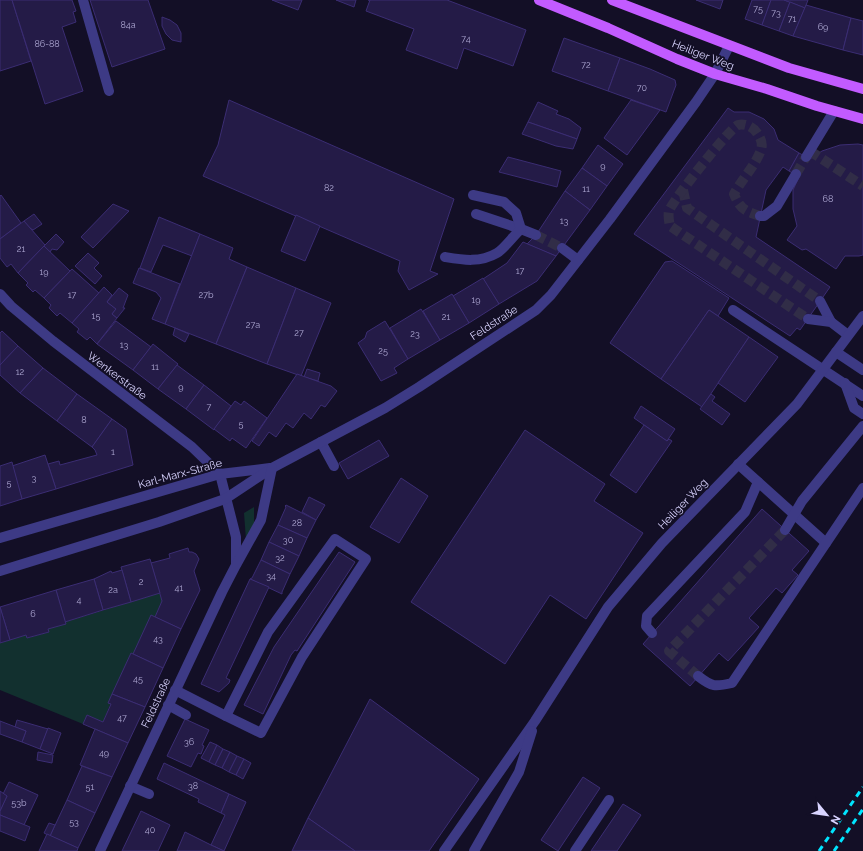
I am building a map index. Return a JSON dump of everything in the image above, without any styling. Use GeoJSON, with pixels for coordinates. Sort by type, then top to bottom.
{"type":"FeatureCollection","features":[{"type":"Feature","properties":{"kind":"main road","name":"Heiliger Weg"},"geometry":{"type":"LineString","coordinates":[[539,0],[715,74],[834,111],[863,118]]}},
{"type":"Feature","properties":{"kind":"main road","name":"Heiliger Weg"},"geometry":{"type":"LineString","coordinates":[[612,0],[789,68],[863,89]]}},
{"type":"Feature","properties":{"kind":"street"},"geometry":{"type":"LineString","coordinates":[[83,0],[109,91]]}},
{"type":"Feature","properties":{"kind":"street","name":"Feldstraße"},"geometry":{"type":"LineString","coordinates":[[100,851],[175,690],[236,565],[261,520],[272,468],[385,408],[536,310],[551,295],[578,260],[696,102],[715,74],[729,46]]}},
{"type":"Feature","properties":{"kind":"street"},"geometry":{"type":"LineString","coordinates":[[806,157],[834,111]]}},
{"type":"Feature","properties":{"kind":"street"},"geometry":{"type":"LineString","coordinates":[[760,216],[764,216],[777,206],[796,174]]}},
{"type":"Feature","properties":{"kind":"street"},"geometry":{"type":"LineString","coordinates":[[473,195],[504,202],[516,213],[521,229]]}},
{"type":"Feature","properties":{"kind":"street"},"geometry":{"type":"LineString","coordinates":[[476,214],[536,235]]}},
{"type":"Feature","properties":{"kind":"street"},"geometry":{"type":"LineString","coordinates":[[445,257],[466,261],[482,259],[497,253],[521,229]]}},
{"type":"Feature","properties":{"kind":"street"},"geometry":{"type":"LineString","coordinates":[[562,248],[578,260]]}},
{"type":"Feature","properties":{"kind":"street","name":"Wenkerstraße"},"geometry":{"type":"LineString","coordinates":[[0,294],[11,306],[53,342],[192,447],[220,474]]}},
{"type":"Feature","properties":{"kind":"street"},"geometry":{"type":"LineString","coordinates":[[820,301],[831,322],[848,335]]}},
{"type":"Feature","properties":{"kind":"street"},"geometry":{"type":"LineString","coordinates":[[733,310],[863,396]]}},
{"type":"Feature","properties":{"kind":"street","name":"Heiliger Weg"},"geometry":{"type":"LineString","coordinates":[[535,721],[608,607],[662,543],[798,404],[863,316]]}},
{"type":"Feature","properties":{"kind":"street"},"geometry":{"type":"LineString","coordinates":[[808,319],[831,322]]}},
{"type":"Feature","properties":{"kind":"street"},"geometry":{"type":"LineString","coordinates":[[836,352],[863,370]]}},
{"type":"Feature","properties":{"kind":"street"},"geometry":{"type":"LineString","coordinates":[[845,383],[854,408],[863,414]]}},
{"type":"Feature","properties":{"kind":"street"},"geometry":{"type":"LineString","coordinates":[[784,530],[802,502],[863,426]]}},
{"type":"Feature","properties":{"kind":"street"},"geometry":{"type":"LineString","coordinates":[[321,442],[334,466]]}},
{"type":"Feature","properties":{"kind":"street"},"geometry":{"type":"LineString","coordinates":[[738,464],[826,543]]}},
{"type":"Feature","properties":{"kind":"street"},"geometry":{"type":"LineString","coordinates":[[0,570],[159,522],[225,499],[272,468]]}},
{"type":"Feature","properties":{"kind":"street","name":"Karl-Marx-Straße"},"geometry":{"type":"LineString","coordinates":[[0,538],[220,474],[272,468]]}},
{"type":"Feature","properties":{"kind":"street","name":"Feldstraße"},"geometry":{"type":"LineString","coordinates":[[220,474],[225,499],[236,537],[236,565]]}},
{"type":"Feature","properties":{"kind":"street"},"geometry":{"type":"LineString","coordinates":[[652,633],[646,626],[647,616],[745,512],[758,482]]}},
{"type":"Feature","properties":{"kind":"street"},"geometry":{"type":"LineString","coordinates":[[698,676],[710,685],[721,686],[732,683],[863,488]]}},
{"type":"Feature","properties":{"kind":"street"},"geometry":{"type":"LineString","coordinates":[[175,690],[226,716],[262,732],[302,657],[366,559],[335,539],[268,632],[226,716]]}},
{"type":"Feature","properties":{"kind":"street"},"geometry":{"type":"LineString","coordinates":[[168,705],[186,715]]}},
{"type":"Feature","properties":{"kind":"street"},"geometry":{"type":"LineString","coordinates":[[444,851],[535,721]]}},
{"type":"Feature","properties":{"kind":"street"},"geometry":{"type":"LineString","coordinates":[[474,851],[519,772],[535,721]]}},
{"type":"Feature","properties":{"kind":"street"},"geometry":{"type":"LineString","coordinates":[[130,786],[149,794]]}},
{"type":"Feature","properties":{"kind":"street"},"geometry":{"type":"LineString","coordinates":[[575,851],[609,800]]}},
{"type":"Feature","properties":{"kind":"green space"},"geometry":{"type":"Polygon","coordinates":[[[254,507],[254,523],[246,540],[244,513],[254,507]]]}},
{"type":"Feature","properties":{"kind":"green space"},"geometry":{"type":"Polygon","coordinates":[[[160,593],[162,601],[155,617],[133,654],[131,653],[103,722],[87,715],[83,724],[0,690],[0,643],[26,635],[28,638],[49,632],[48,629],[65,624],[65,622],[160,593]]]}},
{"type":"Feature","properties":{"kind":"building"},"geometry":{"type":"Polygon","coordinates":[[[0,0],[12,0],[31,61],[0,71],[0,0]]]}},
{"type":"Feature","properties":{"kind":"building"},"geometry":{"type":"Polygon","coordinates":[[[12,0],[72,0],[76,11],[73,12],[76,22],[62,27],[83,91],[45,104],[12,0]]]}},
{"type":"Feature","properties":{"kind":"building"},"geometry":{"type":"Polygon","coordinates":[[[90,0],[148,0],[165,49],[112,67],[90,0]]]}},
{"type":"Feature","properties":{"kind":"building"},"geometry":{"type":"Polygon","coordinates":[[[272,0],[302,0],[298,10],[272,0]]]}},
{"type":"Feature","properties":{"kind":"building"},"geometry":{"type":"Polygon","coordinates":[[[336,0],[356,0],[354,7],[336,0]]]}},
{"type":"Feature","properties":{"kind":"building"},"geometry":{"type":"Polygon","coordinates":[[[370,0],[447,0],[526,30],[513,66],[464,48],[457,69],[406,50],[414,29],[366,11],[370,0]]]}},
{"type":"Feature","properties":{"kind":"building"},"geometry":{"type":"Polygon","coordinates":[[[696,0],[723,0],[720,9],[696,0]]]}},
{"type":"Feature","properties":{"kind":"building"},"geometry":{"type":"Polygon","coordinates":[[[752,0],[771,0],[762,25],[745,19],[752,0]]]}},
{"type":"Feature","properties":{"kind":"building"},"geometry":{"type":"Polygon","coordinates":[[[771,0],[784,0],[790,2],[779,31],[762,25],[771,0]]]}},
{"type":"Feature","properties":{"kind":"building"},"geometry":{"type":"Polygon","coordinates":[[[784,0],[808,0],[805,8],[784,0]]]}},
{"type":"Feature","properties":{"kind":"building"},"geometry":{"type":"Polygon","coordinates":[[[790,2],[805,8],[793,36],[779,31],[790,2]]]}},
{"type":"Feature","properties":{"kind":"building"},"geometry":{"type":"Polygon","coordinates":[[[806,5],[851,18],[843,50],[793,36],[806,5]]]}},
{"type":"Feature","properties":{"kind":"building"},"geometry":{"type":"Polygon","coordinates":[[[162,17],[177,25],[181,33],[181,42],[172,40],[166,34],[162,26],[162,17]]]}},
{"type":"Feature","properties":{"kind":"building"},"geometry":{"type":"Polygon","coordinates":[[[851,18],[863,21],[863,55],[843,50],[851,18]]]}},
{"type":"Feature","properties":{"kind":"building"},"geometry":{"type":"Polygon","coordinates":[[[564,38],[620,58],[608,91],[552,71],[564,38]]]}},
{"type":"Feature","properties":{"kind":"building"},"geometry":{"type":"Polygon","coordinates":[[[620,58],[675,80],[676,85],[666,112],[608,91],[620,58]]]}},
{"type":"Feature","properties":{"kind":"building"},"geometry":{"type":"Polygon","coordinates":[[[229,100],[454,199],[430,271],[438,274],[409,290],[398,271],[400,261],[203,176],[218,145],[229,100]]]}},
{"type":"Feature","properties":{"kind":"building"},"geometry":{"type":"Polygon","coordinates":[[[631,100],[660,110],[627,155],[604,138],[631,100]]]}},
{"type":"Feature","properties":{"kind":"building"},"geometry":{"type":"Polygon","coordinates":[[[538,102],[558,111],[556,114],[569,119],[581,128],[577,139],[528,122],[538,102]]]}},
{"type":"Feature","properties":{"kind":"building"},"geometry":{"type":"Polygon","coordinates":[[[728,108],[734,112],[749,112],[764,119],[774,129],[778,140],[799,153],[789,171],[783,167],[766,190],[756,237],[830,287],[800,330],[797,328],[790,336],[634,234],[728,108]]]}},
{"type":"Feature","properties":{"kind":"building"},"geometry":{"type":"Polygon","coordinates":[[[528,122],[577,139],[573,149],[556,146],[522,134],[528,122]]]}},
{"type":"Feature","properties":{"kind":"building"},"geometry":{"type":"Polygon","coordinates":[[[598,145],[623,164],[607,186],[582,168],[598,145]]]}},
{"type":"Feature","properties":{"kind":"building"},"geometry":{"type":"Polygon","coordinates":[[[840,145],[863,145],[863,255],[845,256],[836,269],[806,249],[802,250],[787,240],[797,226],[793,209],[793,190],[799,177],[789,171],[799,153],[810,159],[822,151],[840,145]]]}},
{"type":"Feature","properties":{"kind":"building"},"geometry":{"type":"Polygon","coordinates":[[[508,157],[561,171],[557,187],[499,172],[508,157]]]}},
{"type":"Feature","properties":{"kind":"building"},"geometry":{"type":"Polygon","coordinates":[[[582,168],[607,186],[590,210],[565,191],[582,168]]]}},
{"type":"Feature","properties":{"kind":"building"},"geometry":{"type":"Polygon","coordinates":[[[565,191],[590,210],[556,256],[527,244],[536,235],[565,191]]]}},
{"type":"Feature","properties":{"kind":"building"},"geometry":{"type":"Polygon","coordinates":[[[1,195],[21,223],[0,239],[0,196],[1,195]]]}},
{"type":"Feature","properties":{"kind":"building"},"geometry":{"type":"Polygon","coordinates":[[[113,204],[129,211],[93,248],[81,237],[113,204]]]}},
{"type":"Feature","properties":{"kind":"building"},"geometry":{"type":"Polygon","coordinates":[[[34,214],[42,224],[33,230],[27,226],[24,221],[34,214]]]}},
{"type":"Feature","properties":{"kind":"building"},"geometry":{"type":"Polygon","coordinates":[[[296,215],[320,226],[305,261],[281,251],[296,215]]]}},
{"type":"Feature","properties":{"kind":"building"},"geometry":{"type":"Polygon","coordinates":[[[159,217],[200,234],[192,256],[163,245],[151,272],[140,268],[159,217]]]}},
{"type":"Feature","properties":{"kind":"building"},"geometry":{"type":"Polygon","coordinates":[[[24,221],[45,245],[18,273],[11,264],[7,267],[0,258],[0,239],[24,221]]]}},
{"type":"Feature","properties":{"kind":"building"},"geometry":{"type":"Polygon","coordinates":[[[56,234],[64,242],[57,250],[52,249],[50,252],[44,246],[56,234]]]}},
{"type":"Feature","properties":{"kind":"building"},"geometry":{"type":"Polygon","coordinates":[[[200,234],[233,248],[229,259],[247,267],[216,344],[165,324],[200,234]]]}},
{"type":"Feature","properties":{"kind":"building"},"geometry":{"type":"Polygon","coordinates":[[[523,242],[556,256],[537,281],[499,304],[483,279],[507,263],[523,242]]]}},
{"type":"Feature","properties":{"kind":"building"},"geometry":{"type":"Polygon","coordinates":[[[44,246],[70,271],[44,298],[35,290],[33,292],[26,285],[28,283],[18,273],[44,246]]]}},
{"type":"Feature","properties":{"kind":"building"},"geometry":{"type":"Polygon","coordinates":[[[88,253],[99,263],[94,268],[102,276],[95,284],[75,266],[88,253]]]}},
{"type":"Feature","properties":{"kind":"building"},"geometry":{"type":"Polygon","coordinates":[[[672,261],[729,298],[718,316],[709,310],[661,379],[610,343],[665,262],[672,261]]]}},
{"type":"Feature","properties":{"kind":"building"},"geometry":{"type":"Polygon","coordinates":[[[247,267],[296,288],[267,364],[216,344],[247,267]]]}},
{"type":"Feature","properties":{"kind":"building"},"geometry":{"type":"Polygon","coordinates":[[[139,268],[180,284],[165,324],[152,319],[161,298],[156,292],[133,283],[139,268]]]}},
{"type":"Feature","properties":{"kind":"building"},"geometry":{"type":"Polygon","coordinates":[[[72,269],[99,293],[72,323],[60,313],[57,316],[49,308],[51,305],[44,298],[72,269]]]}},
{"type":"Feature","properties":{"kind":"building"},"geometry":{"type":"Polygon","coordinates":[[[483,278],[499,304],[469,323],[453,296],[483,278]]]}},
{"type":"Feature","properties":{"kind":"building"},"geometry":{"type":"Polygon","coordinates":[[[104,287],[112,295],[107,302],[116,309],[112,314],[117,318],[97,344],[90,337],[87,340],[77,332],[79,329],[72,323],[104,287]]]}},
{"type":"Feature","properties":{"kind":"building"},"geometry":{"type":"Polygon","coordinates":[[[119,288],[128,295],[123,308],[125,308],[117,318],[112,314],[116,309],[107,302],[119,288]]]}},
{"type":"Feature","properties":{"kind":"building"},"geometry":{"type":"Polygon","coordinates":[[[296,288],[331,303],[301,376],[267,364],[296,288]]]}},
{"type":"Feature","properties":{"kind":"building"},"geometry":{"type":"Polygon","coordinates":[[[452,294],[469,323],[440,340],[423,311],[452,294]]]}},
{"type":"Feature","properties":{"kind":"building"},"geometry":{"type":"Polygon","coordinates":[[[421,309],[440,340],[408,359],[390,328],[421,309]]]}},
{"type":"Feature","properties":{"kind":"building"},"geometry":{"type":"Polygon","coordinates":[[[709,310],[749,337],[702,407],[661,379],[709,310]]]}},
{"type":"Feature","properties":{"kind":"building"},"geometry":{"type":"Polygon","coordinates":[[[116,321],[151,347],[133,370],[97,344],[116,321]]]}},
{"type":"Feature","properties":{"kind":"building"},"geometry":{"type":"Polygon","coordinates":[[[385,321],[408,359],[394,368],[397,373],[381,381],[358,343],[365,338],[367,332],[385,321]]]}},
{"type":"Feature","properties":{"kind":"building"},"geometry":{"type":"Polygon","coordinates":[[[175,328],[189,334],[185,342],[173,335],[175,328]]]}},
{"type":"Feature","properties":{"kind":"building"},"geometry":{"type":"Polygon","coordinates":[[[2,331],[18,346],[0,365],[0,333],[2,331]]]}},
{"type":"Feature","properties":{"kind":"building"},"geometry":{"type":"Polygon","coordinates":[[[749,337],[778,357],[745,402],[718,383],[749,337]]]}},
{"type":"Feature","properties":{"kind":"building"},"geometry":{"type":"Polygon","coordinates":[[[153,344],[178,364],[158,389],[133,370],[153,344]]]}},
{"type":"Feature","properties":{"kind":"building"},"geometry":{"type":"Polygon","coordinates":[[[18,346],[43,368],[20,393],[0,375],[0,365],[18,346]]]}},
{"type":"Feature","properties":{"kind":"building"},"geometry":{"type":"Polygon","coordinates":[[[177,365],[204,385],[186,409],[158,389],[177,365]]]}},
{"type":"Feature","properties":{"kind":"building"},"geometry":{"type":"Polygon","coordinates":[[[43,368],[77,394],[57,421],[20,393],[43,368]]]}},
{"type":"Feature","properties":{"kind":"building"},"geometry":{"type":"Polygon","coordinates":[[[307,369],[320,373],[318,381],[304,377],[307,369]]]}},
{"type":"Feature","properties":{"kind":"building"},"geometry":{"type":"Polygon","coordinates":[[[297,374],[331,386],[337,391],[325,407],[321,405],[311,419],[304,413],[293,428],[286,423],[276,437],[269,432],[259,446],[252,441],[297,374]]]}},
{"type":"Feature","properties":{"kind":"building"},"geometry":{"type":"Polygon","coordinates":[[[204,385],[231,406],[214,430],[186,409],[204,385]]]}},
{"type":"Feature","properties":{"kind":"building"},"geometry":{"type":"Polygon","coordinates":[[[77,394],[112,419],[92,447],[57,421],[77,394]]]}},
{"type":"Feature","properties":{"kind":"building"},"geometry":{"type":"Polygon","coordinates":[[[711,394],[715,397],[712,401],[730,414],[722,425],[700,409],[711,394]]]}},
{"type":"Feature","properties":{"kind":"building"},"geometry":{"type":"Polygon","coordinates":[[[235,401],[241,405],[244,401],[267,418],[246,448],[232,438],[230,441],[214,429],[235,401]]]}},
{"type":"Feature","properties":{"kind":"building"},"geometry":{"type":"Polygon","coordinates":[[[641,406],[675,429],[667,441],[634,418],[641,406]]]}},
{"type":"Feature","properties":{"kind":"building"},"geometry":{"type":"Polygon","coordinates":[[[112,419],[126,429],[133,465],[56,489],[48,464],[59,461],[60,465],[97,455],[92,447],[112,419]]]}},
{"type":"Feature","properties":{"kind":"building"},"geometry":{"type":"Polygon","coordinates":[[[644,425],[667,441],[669,439],[672,441],[636,493],[610,475],[644,425]]]}},
{"type":"Feature","properties":{"kind":"building"},"geometry":{"type":"Polygon","coordinates":[[[525,430],[605,484],[594,501],[643,533],[586,619],[550,595],[505,664],[411,602],[525,430]]]}},
{"type":"Feature","properties":{"kind":"building"},"geometry":{"type":"Polygon","coordinates":[[[379,440],[389,456],[348,479],[339,463],[379,440]]]}},
{"type":"Feature","properties":{"kind":"building"},"geometry":{"type":"Polygon","coordinates":[[[45,455],[56,489],[22,499],[12,466],[45,455]]]}},
{"type":"Feature","properties":{"kind":"building"},"geometry":{"type":"Polygon","coordinates":[[[12,462],[22,499],[0,506],[0,466],[12,462]]]}},
{"type":"Feature","properties":{"kind":"building"},"geometry":{"type":"Polygon","coordinates":[[[401,478],[428,496],[399,543],[370,527],[401,478]]]}},
{"type":"Feature","properties":{"kind":"building"},"geometry":{"type":"Polygon","coordinates":[[[309,497],[325,505],[316,520],[302,512],[309,497]]]}},
{"type":"Feature","properties":{"kind":"building"},"geometry":{"type":"Polygon","coordinates":[[[286,505],[316,520],[307,538],[278,525],[286,505]]]}},
{"type":"Feature","properties":{"kind":"building"},"geometry":{"type":"Polygon","coordinates":[[[762,509],[809,551],[792,570],[798,575],[782,593],[776,588],[749,618],[759,627],[728,661],[719,653],[690,686],[643,644],[762,509]]]}},
{"type":"Feature","properties":{"kind":"building"},"geometry":{"type":"Polygon","coordinates":[[[278,525],[307,538],[299,556],[269,542],[278,525]]]}},
{"type":"Feature","properties":{"kind":"building"},"geometry":{"type":"Polygon","coordinates":[[[269,542],[299,556],[290,574],[261,560],[269,542]]]}},
{"type":"Feature","properties":{"kind":"building"},"geometry":{"type":"Polygon","coordinates":[[[188,548],[189,552],[196,554],[199,559],[194,571],[200,590],[181,629],[155,617],[162,601],[151,563],[170,558],[169,554],[188,548]]]}},
{"type":"Feature","properties":{"kind":"building"},"geometry":{"type":"Polygon","coordinates":[[[339,552],[355,562],[297,651],[295,650],[291,655],[263,714],[244,705],[274,647],[339,552]]]}},
{"type":"Feature","properties":{"kind":"building"},"geometry":{"type":"Polygon","coordinates":[[[150,559],[160,593],[131,602],[121,567],[150,559]]]}},
{"type":"Feature","properties":{"kind":"building"},"geometry":{"type":"Polygon","coordinates":[[[261,560],[290,574],[282,594],[250,579],[252,578],[261,560]]]}},
{"type":"Feature","properties":{"kind":"building"},"geometry":{"type":"Polygon","coordinates":[[[122,570],[131,602],[103,610],[94,579],[111,571],[112,573],[122,570]]]}},
{"type":"Feature","properties":{"kind":"building"},"geometry":{"type":"Polygon","coordinates":[[[94,579],[103,610],[65,622],[56,590],[94,579]]]}},
{"type":"Feature","properties":{"kind":"building"},"geometry":{"type":"Polygon","coordinates":[[[250,579],[269,587],[226,678],[230,680],[229,683],[219,692],[201,684],[250,579]]]}},
{"type":"Feature","properties":{"kind":"building"},"geometry":{"type":"Polygon","coordinates":[[[56,590],[66,624],[48,629],[49,632],[27,638],[26,635],[10,640],[0,607],[56,590]]]}},
{"type":"Feature","properties":{"kind":"building"},"geometry":{"type":"Polygon","coordinates":[[[0,607],[10,640],[0,643],[0,607]]]}},
{"type":"Feature","properties":{"kind":"building"},"geometry":{"type":"Polygon","coordinates":[[[151,615],[181,629],[163,668],[133,654],[151,615]]]}},
{"type":"Feature","properties":{"kind":"building"},"geometry":{"type":"Polygon","coordinates":[[[131,653],[163,668],[145,707],[112,694],[131,653]]]}},
{"type":"Feature","properties":{"kind":"building"},"geometry":{"type":"Polygon","coordinates":[[[112,694],[145,707],[128,743],[83,724],[87,715],[103,722],[111,704],[108,703],[112,694]]]}},
{"type":"Feature","properties":{"kind":"building"},"geometry":{"type":"Polygon","coordinates":[[[370,699],[479,779],[429,851],[355,851],[308,818],[370,699]]]}},
{"type":"Feature","properties":{"kind":"building"},"geometry":{"type":"Polygon","coordinates":[[[185,719],[209,730],[202,745],[204,746],[201,754],[198,753],[191,767],[167,756],[185,719]]]}},
{"type":"Feature","properties":{"kind":"building"},"geometry":{"type":"Polygon","coordinates":[[[17,720],[48,729],[40,749],[22,742],[26,731],[15,727],[17,720]]]}},
{"type":"Feature","properties":{"kind":"building"},"geometry":{"type":"Polygon","coordinates":[[[0,721],[26,731],[22,742],[0,734],[0,721]]]}},
{"type":"Feature","properties":{"kind":"building"},"geometry":{"type":"Polygon","coordinates":[[[48,728],[61,733],[53,754],[40,749],[48,728]]]}},
{"type":"Feature","properties":{"kind":"building"},"geometry":{"type":"Polygon","coordinates":[[[95,729],[128,743],[112,777],[80,765],[95,729]]]}},
{"type":"Feature","properties":{"kind":"building"},"geometry":{"type":"Polygon","coordinates":[[[210,742],[217,745],[209,762],[201,758],[210,742]]]}},
{"type":"Feature","properties":{"kind":"building"},"geometry":{"type":"Polygon","coordinates":[[[217,745],[223,749],[215,765],[209,762],[217,745]]]}},
{"type":"Feature","properties":{"kind":"building"},"geometry":{"type":"Polygon","coordinates":[[[223,749],[230,752],[222,768],[215,765],[223,749]]]}},
{"type":"Feature","properties":{"kind":"building"},"geometry":{"type":"Polygon","coordinates":[[[38,752],[53,755],[52,763],[37,760],[38,752]]]}},
{"type":"Feature","properties":{"kind":"building"},"geometry":{"type":"Polygon","coordinates":[[[230,752],[237,756],[229,772],[222,768],[230,752]]]}},
{"type":"Feature","properties":{"kind":"building"},"geometry":{"type":"Polygon","coordinates":[[[237,756],[244,759],[236,775],[229,772],[237,756]]]}},
{"type":"Feature","properties":{"kind":"building"},"geometry":{"type":"Polygon","coordinates":[[[244,759],[251,763],[243,779],[236,775],[244,759]]]}},
{"type":"Feature","properties":{"kind":"building"},"geometry":{"type":"Polygon","coordinates":[[[164,763],[229,794],[221,813],[198,802],[199,799],[157,779],[164,763]]]}},
{"type":"Feature","properties":{"kind":"building"},"geometry":{"type":"Polygon","coordinates":[[[82,766],[112,777],[95,813],[67,800],[82,766]]]}},
{"type":"Feature","properties":{"kind":"building"},"geometry":{"type":"Polygon","coordinates":[[[583,777],[600,788],[558,851],[541,840],[583,777]]]}},
{"type":"Feature","properties":{"kind":"building"},"geometry":{"type":"Polygon","coordinates":[[[9,782],[38,795],[24,825],[0,815],[0,811],[7,796],[3,794],[9,782]]]}},
{"type":"Feature","properties":{"kind":"building"},"geometry":{"type":"Polygon","coordinates":[[[0,791],[7,796],[0,811],[0,791]]]}},
{"type":"Feature","properties":{"kind":"building"},"geometry":{"type":"Polygon","coordinates":[[[229,794],[246,802],[224,851],[211,845],[225,815],[221,813],[229,794]]]}},
{"type":"Feature","properties":{"kind":"building"},"geometry":{"type":"Polygon","coordinates":[[[67,800],[95,813],[78,848],[50,836],[67,800]]]}},
{"type":"Feature","properties":{"kind":"building"},"geometry":{"type":"Polygon","coordinates":[[[623,804],[641,815],[617,851],[591,851],[623,804]]]}},
{"type":"Feature","properties":{"kind":"building"},"geometry":{"type":"Polygon","coordinates":[[[141,811],[170,825],[158,851],[122,851],[141,811]]]}},
{"type":"Feature","properties":{"kind":"building"},"geometry":{"type":"Polygon","coordinates":[[[0,815],[30,827],[25,841],[0,831],[0,815]]]}},
{"type":"Feature","properties":{"kind":"building"},"geometry":{"type":"Polygon","coordinates":[[[308,818],[355,851],[292,851],[308,818]]]}},
{"type":"Feature","properties":{"kind":"building"},"geometry":{"type":"Polygon","coordinates":[[[49,823],[55,825],[50,836],[44,833],[49,823]]]}},
{"type":"Feature","properties":{"kind":"building"},"geometry":{"type":"Polygon","coordinates":[[[185,832],[211,845],[224,851],[177,851],[185,832]]]}},
{"type":"Feature","properties":{"kind":"building"},"geometry":{"type":"Polygon","coordinates":[[[47,834],[78,848],[77,851],[39,851],[47,834]]]}},
{"type":"Feature","properties":{"kind":"tunnel"},"geometry":{"type":"LineString","coordinates":[[760,216],[750,213],[744,209],[738,203],[734,194],[755,162],[762,145],[760,137],[753,129],[746,125],[738,125],[713,151],[672,205],[669,211],[670,226],[808,319]]}},
{"type":"Feature","properties":{"kind":"tunnel"},"geometry":{"type":"LineString","coordinates":[[810,151],[863,186]]}},
{"type":"Feature","properties":{"kind":"tunnel"},"geometry":{"type":"LineString","coordinates":[[796,174],[806,157]]}},
{"type":"Feature","properties":{"kind":"tunnel"},"geometry":{"type":"LineString","coordinates":[[683,190],[687,208],[820,301]]}},
{"type":"Feature","properties":{"kind":"tunnel"},"geometry":{"type":"LineString","coordinates":[[536,235],[562,248]]}},
{"type":"Feature","properties":{"kind":"tunnel"},"geometry":{"type":"LineString","coordinates":[[698,676],[669,651],[785,530]]}},
{"type":"Feature","properties":{"kind":"railway"},"geometry":{"type":"LineString","coordinates":[[819,851],[863,787]]}},
{"type":"Feature","properties":{"kind":"railway"},"geometry":{"type":"LineString","coordinates":[[834,851],[863,809]]}}]}
